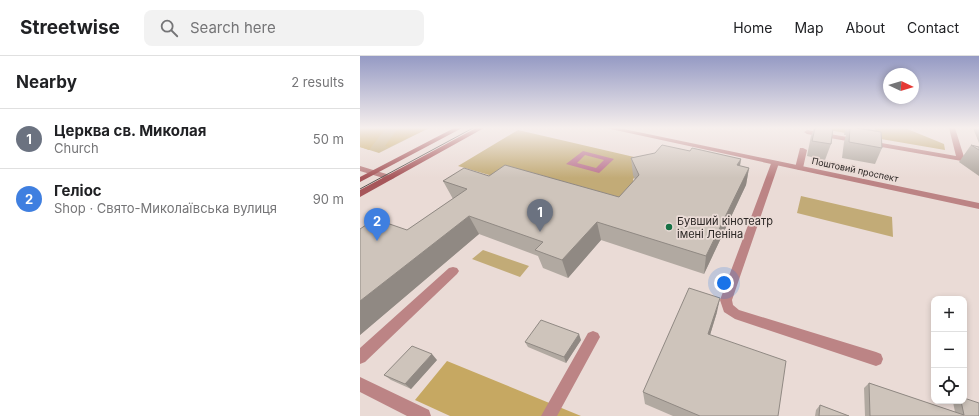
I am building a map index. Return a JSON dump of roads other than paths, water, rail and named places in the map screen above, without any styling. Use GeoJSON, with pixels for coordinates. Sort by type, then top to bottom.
{"type":"FeatureCollection","features":[{"type":"Feature","properties":{"kind":"main road"},"geometry":{"type":"LineString","coordinates":[[360,180],[428,145]]}},
{"type":"Feature","properties":{"kind":"main road"},"geometry":{"type":"LineString","coordinates":[[360,194],[450,145]]}},
{"type":"Feature","properties":{"kind":"street","name":"Поштовий проспект"},"geometry":{"type":"LineString","coordinates":[[694,145],[979,206]]}},
{"type":"Feature","properties":{"kind":"street"},"geometry":{"type":"LineString","coordinates":[[880,145],[979,162]]}},
{"type":"Feature","properties":{"kind":"street"},"geometry":{"type":"LineString","coordinates":[[957,145],[961,159]]}},
{"type":"Feature","properties":{"kind":"street"},"geometry":{"type":"LineString","coordinates":[[799,168],[803,150]]}},
{"type":"Feature","properties":{"kind":"street"},"geometry":{"type":"LineString","coordinates":[[774,163],[726,300],[728,308],[736,314],[876,359]]}},
{"type":"Feature","properties":{"kind":"street"},"geometry":{"type":"LineString","coordinates":[[360,168],[390,178]]}},
{"type":"Feature","properties":{"kind":"street"},"geometry":{"type":"LineString","coordinates":[[360,357],[453,271]]}},
{"type":"Feature","properties":{"kind":"street"},"geometry":{"type":"LineString","coordinates":[[549,416],[593,337]]}},
{"type":"Feature","properties":{"kind":"street"},"geometry":{"type":"LineString","coordinates":[[360,384],[422,416]]}},
{"type":"Feature","properties":{"kind":"tram line"},"geometry":{"type":"LineString","coordinates":[[360,189],[442,145]]}},
{"type":"Feature","properties":{"kind":"place","name":"Бувший кінотеатр імені Леніна"},"geometry":{"type":"Point","coordinates":[669,227]}},
{"type":"Feature","properties":{"kind":"place","name":"Церква св. Миколая"},"geometry":{"type":"Point","coordinates":[540,232]}},
{"type":"Feature","properties":{"kind":"place","name":"Геліос"},"geometry":{"type":"Point","coordinates":[377,241]}}]}
